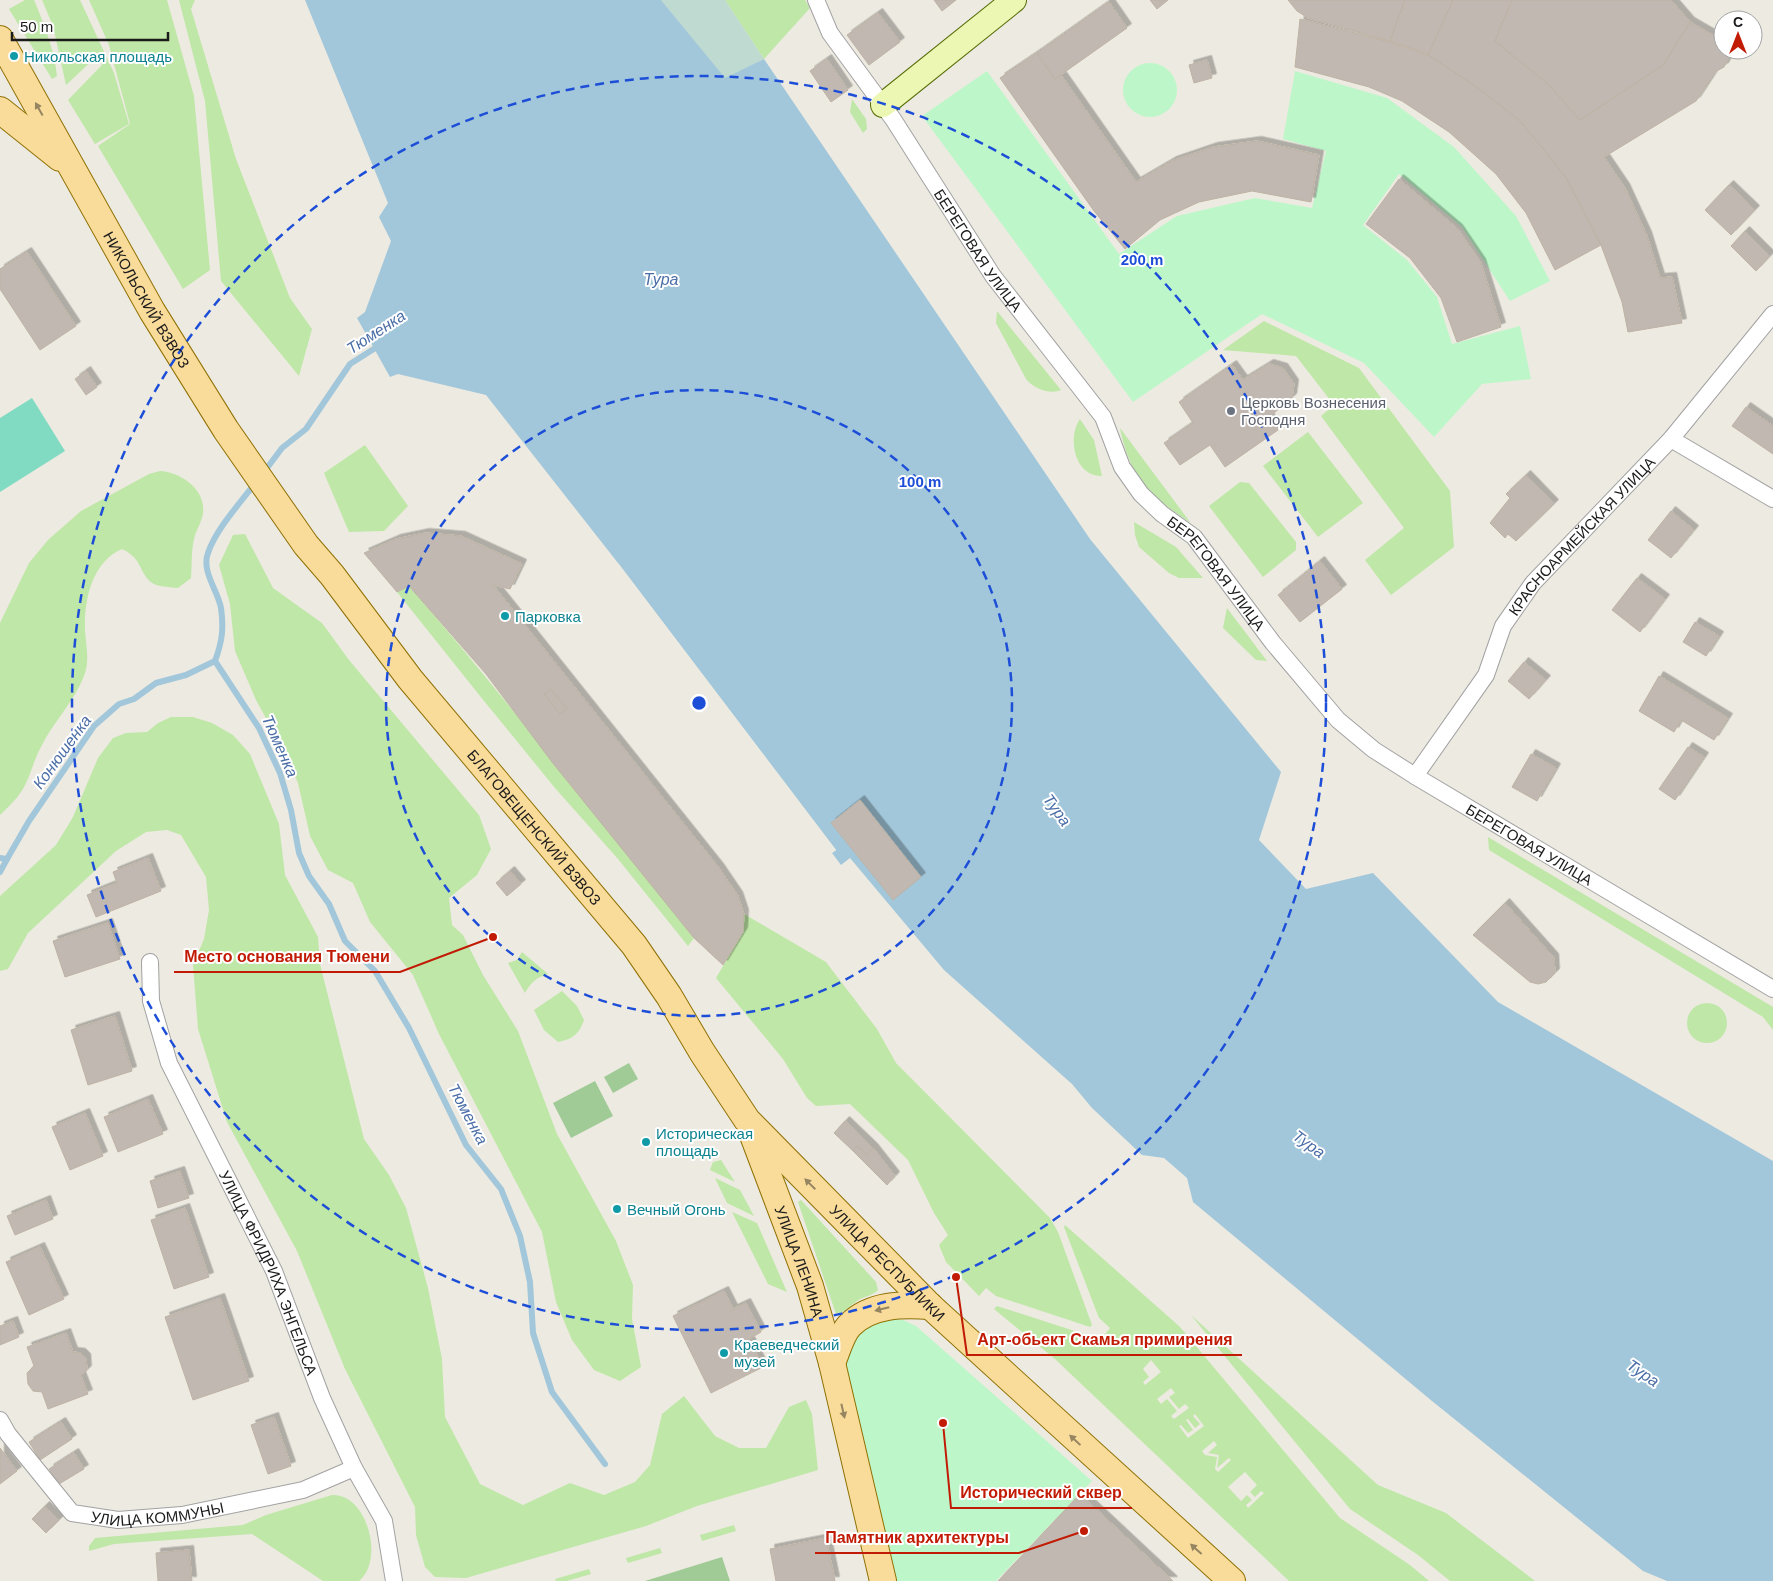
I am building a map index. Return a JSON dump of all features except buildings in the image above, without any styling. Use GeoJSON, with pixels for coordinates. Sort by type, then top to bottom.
{"type":"FeatureCollection","features":[{"type":"Feature","properties":{"kind":"main road","name":"НИКОЛЬСКИЙ ВЗВОЗ"},"geometry":{"type":"LineString","coordinates":[[0,39],[152,311],[226,430],[306,544]]}},
{"type":"Feature","properties":{"kind":"main road"},"geometry":{"type":"LineString","coordinates":[[0,110],[71,167]]}},
{"type":"Feature","properties":{"kind":"main road","name":"БЛАГОВЕЩЕНСКИЙ ВЗВОЗ"},"geometry":{"type":"LineString","coordinates":[[306,544],[332,575],[410,678],[634,945],[669,996],[702,1052],[747,1120]]}},
{"type":"Feature","properties":{"kind":"main road","name":"УЛИЦА РЕСПУБЛИКИ"},"geometry":{"type":"LineString","coordinates":[[747,1120],[930,1306],[1232,1581]]}},
{"type":"Feature","properties":{"kind":"main road","name":"УЛИЦА ЛЕНИНА"},"geometry":{"type":"LineString","coordinates":[[747,1120],[810,1286],[832,1363],[883,1581]]}},
{"type":"Feature","properties":{"kind":"main road"},"geometry":{"type":"LineString","coordinates":[[832,1363],[849,1326],[867,1313],[884,1307],[930,1306]]}},
{"type":"Feature","properties":{"kind":"street","name":"БЕРЕГОВАЯ УЛИЦА"},"geometry":{"type":"LineString","coordinates":[[816,0],[830,32],[883,105],[993,276],[1102,417],[1122,467],[1141,494],[1162,514],[1194,537],[1273,643],[1338,720],[1374,750],[1415,776],[1773,989]]}},
{"type":"Feature","properties":{"kind":"street"},"geometry":{"type":"LineString","coordinates":[[883,105],[1014,0]]}},
{"type":"Feature","properties":{"kind":"street","name":"КРАСНОАРМЕЙСКАЯ УЛИЦА"},"geometry":{"type":"LineString","coordinates":[[1415,776],[1486,675],[1503,626],[1533,583],[1671,439],[1773,314]]}},
{"type":"Feature","properties":{"kind":"street"},"geometry":{"type":"LineString","coordinates":[[1671,439],[1773,499]]}},
{"type":"Feature","properties":{"kind":"street","name":"УЛИЦА ФРИДРИХА ЭНГЕЛЬСА"},"geometry":{"type":"LineString","coordinates":[[150,962],[151,1001],[169,1063],[274,1271],[322,1398],[354,1468],[384,1521],[394,1581]]}},
{"type":"Feature","properties":{"kind":"street","name":"УЛИЦА КОММУНЫ"},"geometry":{"type":"LineString","coordinates":[[0,1420],[8,1434],[72,1513],[118,1520],[182,1515],[303,1490],[354,1468]]}},
{"type":"Feature","properties":{"kind":"green space"},"geometry":{"type":"Polygon","coordinates":[[[25,0],[34,0],[48,37],[54,56],[57,76],[52,79],[9,9],[25,0]]]}},
{"type":"Feature","properties":{"kind":"green space"},"geometry":{"type":"Polygon","coordinates":[[[42,0],[80,0],[114,73],[129,124],[95,144],[68,100],[102,65],[97,56],[66,85],[53,26],[42,0]]]}},
{"type":"Feature","properties":{"kind":"green space"},"geometry":{"type":"Polygon","coordinates":[[[89,0],[167,0],[194,96],[210,270],[183,289],[98,146],[130,124],[109,45],[89,0]]]}},
{"type":"Feature","properties":{"kind":"green space"},"geometry":{"type":"Polygon","coordinates":[[[179,0],[195,0],[191,9],[236,159],[290,298],[312,329],[299,376],[221,281],[205,101],[179,0]]]}},
{"type":"Feature","properties":{"kind":"green space"},"geometry":{"type":"Polygon","coordinates":[[[725,0],[805,0],[810,8],[764,59],[725,0]]]}},
{"type":"Feature","properties":{"kind":"green space"},"geometry":{"type":"Polygon","coordinates":[[[1145,63],[1155,63],[1165,67],[1173,75],[1177,90],[1173,105],[1165,113],[1155,117],[1145,117],[1135,113],[1127,105],[1123,95],[1123,85],[1127,75],[1135,67],[1145,63]]]}},
{"type":"Feature","properties":{"kind":"green space"},"geometry":{"type":"Polygon","coordinates":[[[987,71],[1119,254],[1177,216],[1255,198],[1312,208],[1326,151],[1283,139],[1295,71],[1387,98],[1454,147],[1516,216],[1550,281],[1510,301],[1462,227],[1399,174],[1363,225],[1407,260],[1437,297],[1452,344],[1520,326],[1531,379],[1482,384],[1434,437],[1364,363],[1262,314],[1133,402],[922,116],[987,71]]]}},
{"type":"Feature","properties":{"kind":"green space"},"geometry":{"type":"Polygon","coordinates":[[[852,99],[866,119],[867,129],[863,133],[850,112],[852,99]]]}},
{"type":"Feature","properties":{"kind":"green space"},"geometry":{"type":"Polygon","coordinates":[[[997,311],[1061,390],[1051,392],[1042,390],[1026,379],[996,323],[997,311]]]}},
{"type":"Feature","properties":{"kind":"green space"},"geometry":{"type":"Polygon","coordinates":[[[1264,321],[1359,368],[1450,491],[1454,547],[1391,595],[1365,560],[1404,528],[1321,416],[1334,405],[1296,356],[1223,350],[1264,321]]]}},
{"type":"Feature","properties":{"kind":"green space"},"geometry":{"type":"Polygon","coordinates":[[[32,398],[65,451],[0,492],[0,418],[32,398]]]}},
{"type":"Feature","properties":{"kind":"green space"},"geometry":{"type":"Polygon","coordinates":[[[1080,419],[1094,440],[1102,476],[1092,475],[1079,463],[1074,445],[1074,436],[1080,419]]]}},
{"type":"Feature","properties":{"kind":"green space"},"geometry":{"type":"Polygon","coordinates":[[[1120,428],[1190,522],[1152,494],[1143,483],[1129,459],[1120,428]]]}},
{"type":"Feature","properties":{"kind":"green space"},"geometry":{"type":"Polygon","coordinates":[[[1308,432],[1363,503],[1318,537],[1263,466],[1308,432]]]}},
{"type":"Feature","properties":{"kind":"green space"},"geometry":{"type":"Polygon","coordinates":[[[365,445],[408,506],[384,531],[349,532],[324,473],[365,445]]]}},
{"type":"Feature","properties":{"kind":"green space"},"geometry":{"type":"Polygon","coordinates":[[[160,471],[176,475],[190,483],[196,489],[203,504],[203,513],[193,544],[191,578],[178,588],[154,584],[145,576],[134,558],[122,549],[103,563],[97,572],[88,595],[85,618],[87,659],[84,676],[75,695],[38,752],[24,787],[0,815],[0,623],[29,563],[48,540],[81,511],[149,474],[160,471]]]}},
{"type":"Feature","properties":{"kind":"green space"},"geometry":{"type":"Polygon","coordinates":[[[1240,482],[1249,483],[1296,542],[1296,550],[1263,577],[1209,506],[1240,482]]]}},
{"type":"Feature","properties":{"kind":"green space"},"geometry":{"type":"Polygon","coordinates":[[[1134,522],[1176,547],[1203,578],[1179,578],[1169,573],[1139,547],[1135,535],[1134,522]]]}},
{"type":"Feature","properties":{"kind":"green space"},"geometry":{"type":"Polygon","coordinates":[[[245,534],[273,588],[322,623],[349,660],[479,815],[491,849],[477,875],[449,898],[452,925],[463,935],[483,975],[518,1031],[557,1134],[616,1241],[633,1285],[632,1319],[641,1367],[620,1381],[594,1370],[572,1340],[556,1302],[542,1232],[439,1034],[413,975],[370,922],[353,883],[328,870],[310,836],[298,783],[284,751],[256,700],[235,651],[230,604],[219,565],[233,535],[245,534]]]}},
{"type":"Feature","properties":{"kind":"green space"},"geometry":{"type":"Polygon","coordinates":[[[409,586],[518,716],[694,938],[688,946],[618,859],[555,788],[397,592],[409,586]]]}},
{"type":"Feature","properties":{"kind":"green space"},"geometry":{"type":"Polygon","coordinates":[[[1227,608],[1267,661],[1256,660],[1223,628],[1227,608]]]}},
{"type":"Feature","properties":{"kind":"green space"},"geometry":{"type":"Polygon","coordinates":[[[171,717],[193,717],[212,723],[233,735],[250,754],[279,824],[285,875],[318,937],[320,964],[364,1139],[389,1175],[406,1208],[428,1288],[442,1359],[445,1417],[480,1484],[523,1505],[570,1483],[604,1495],[635,1482],[650,1465],[662,1414],[684,1396],[715,1436],[739,1448],[766,1448],[789,1407],[806,1400],[812,1414],[818,1470],[697,1506],[646,1526],[466,1578],[435,1577],[425,1567],[416,1535],[415,1507],[345,1369],[297,1251],[227,1122],[198,1029],[193,965],[204,939],[209,910],[206,877],[181,835],[167,830],[146,832],[116,851],[28,933],[8,969],[0,971],[0,896],[56,845],[73,817],[98,758],[113,738],[126,733],[147,732],[158,723],[171,717]]]}},
{"type":"Feature","properties":{"kind":"green space"},"geometry":{"type":"Polygon","coordinates":[[[1488,837],[1773,1007],[1773,1030],[1763,1017],[1489,850],[1488,837]]]}},
{"type":"Feature","properties":{"kind":"green space"},"geometry":{"type":"Polygon","coordinates":[[[744,914],[826,962],[877,1029],[896,1063],[1050,1218],[1058,1232],[1092,1325],[1090,1327],[996,1296],[986,1288],[979,1296],[946,1262],[939,1245],[948,1235],[934,1213],[908,1160],[850,1104],[816,1106],[807,1098],[783,1059],[716,978],[743,932],[744,914]]]}},
{"type":"Feature","properties":{"kind":"green space"},"geometry":{"type":"Polygon","coordinates":[[[522,952],[548,974],[534,981],[525,993],[508,963],[517,960],[522,952]]]}},
{"type":"Feature","properties":{"kind":"green space"},"geometry":{"type":"Polygon","coordinates":[[[562,991],[577,1006],[584,1020],[575,1035],[558,1042],[544,1030],[534,1010],[562,991]]]}},
{"type":"Feature","properties":{"kind":"green space"},"geometry":{"type":"Polygon","coordinates":[[[1707,1003],[1721,1009],[1727,1023],[1721,1037],[1707,1043],[1693,1037],[1687,1023],[1693,1009],[1707,1003]]]}},
{"type":"Feature","properties":{"kind":"green space"},"geometry":{"type":"Polygon","coordinates":[[[629,1063],[638,1079],[613,1093],[604,1077],[629,1063]]]}},
{"type":"Feature","properties":{"kind":"green space"},"geometry":{"type":"Polygon","coordinates":[[[595,1081],[613,1116],[571,1138],[553,1103],[595,1081]]]}},
{"type":"Feature","properties":{"kind":"green space"},"geometry":{"type":"Polygon","coordinates":[[[721,1160],[735,1182],[710,1170],[713,1162],[721,1160]]]}},
{"type":"Feature","properties":{"kind":"green space"},"geometry":{"type":"Polygon","coordinates":[[[715,1178],[740,1190],[754,1216],[727,1203],[715,1178]]]}},
{"type":"Feature","properties":{"kind":"green space"},"geometry":{"type":"Polygon","coordinates":[[[801,1200],[876,1282],[878,1290],[876,1292],[860,1299],[840,1313],[836,1314],[798,1202],[801,1200]]]}},
{"type":"Feature","properties":{"kind":"green space"},"geometry":{"type":"Polygon","coordinates":[[[732,1212],[757,1223],[787,1292],[768,1284],[732,1212]]]}},
{"type":"Feature","properties":{"kind":"green space"},"geometry":{"type":"Polygon","coordinates":[[[1065,1225],[1180,1327],[1340,1518],[1410,1565],[1429,1581],[1289,1581],[1055,1359],[994,1309],[997,1306],[1084,1334],[1097,1344],[1110,1328],[1099,1318],[1064,1227],[1065,1225]],[[1151,1360],[1143,1369],[1149,1377],[1143,1382],[1145,1385],[1161,1372],[1151,1360]],[[1171,1388],[1157,1399],[1161,1404],[1167,1399],[1177,1411],[1171,1416],[1174,1419],[1189,1408],[1185,1404],[1179,1409],[1169,1397],[1175,1393],[1171,1388]],[[1195,1414],[1193,1416],[1200,1424],[1195,1428],[1188,1419],[1186,1420],[1193,1430],[1188,1433],[1181,1425],[1179,1426],[1188,1438],[1204,1426],[1195,1414]],[[1214,1441],[1202,1451],[1205,1455],[1217,1457],[1215,1469],[1218,1472],[1231,1460],[1229,1458],[1217,1468],[1219,1455],[1208,1453],[1217,1445],[1214,1441]],[[1245,1472],[1228,1487],[1241,1501],[1247,1495],[1252,1500],[1246,1505],[1248,1508],[1264,1493],[1261,1491],[1255,1497],[1250,1492],[1257,1485],[1245,1472]]]}},
{"type":"Feature","properties":{"kind":"green space"},"geometry":{"type":"Polygon","coordinates":[[[1191,1315],[1378,1485],[1446,1513],[1535,1581],[1450,1581],[1418,1555],[1350,1509],[1191,1315]]]}},
{"type":"Feature","properties":{"kind":"green space"},"geometry":{"type":"Polygon","coordinates":[[[890,1318],[903,1320],[916,1326],[1092,1481],[996,1581],[897,1581],[846,1364],[851,1345],[859,1333],[872,1325],[890,1318]]]}},
{"type":"Feature","properties":{"kind":"green space"},"geometry":{"type":"Polygon","coordinates":[[[332,1495],[344,1497],[355,1505],[363,1516],[368,1529],[371,1558],[367,1571],[359,1581],[323,1581],[252,1534],[114,1544],[89,1551],[89,1546],[95,1538],[243,1525],[266,1515],[332,1495]]]}},
{"type":"Feature","properties":{"kind":"green space"},"geometry":{"type":"Polygon","coordinates":[[[734,1525],[736,1531],[702,1541],[700,1535],[734,1525]]]}},
{"type":"Feature","properties":{"kind":"green space"},"geometry":{"type":"Polygon","coordinates":[[[660,1548],[662,1553],[628,1563],[626,1558],[660,1548]]]}},
{"type":"Feature","properties":{"kind":"green space"},"geometry":{"type":"Polygon","coordinates":[[[722,1557],[730,1581],[645,1581],[722,1557]]]}},
{"type":"Feature","properties":{"kind":"green space"},"geometry":{"type":"Polygon","coordinates":[[[589,1569],[591,1574],[567,1581],[556,1581],[555,1579],[589,1569]]]}},
{"type":"Feature","properties":{"kind":"shaded area"},"geometry":{"type":"Polygon","coordinates":[[[661,0],[725,0],[764,59],[725,79],[661,0]]]}},
{"type":"Feature","properties":{"kind":"water","name":"Тура"},"geometry":{"type":"Polygon","coordinates":[[[305,0],[661,0],[725,78],[764,59],[1090,539],[1281,772],[1259,840],[1306,889],[1373,873],[1498,1002],[1773,1161],[1773,1581],[1667,1581],[1643,1571],[1432,1401],[1193,1202],[1187,1178],[1164,1158],[1142,1155],[1092,1108],[1072,1084],[944,970],[850,858],[841,865],[832,853],[836,850],[618,563],[486,395],[398,374],[390,377],[357,318],[365,312],[391,241],[379,217],[388,203],[305,0]]]}},
{"type":"Feature","properties":{"kind":"pier"},"geometry":{"type":"Polygon","coordinates":[[[618,563],[836,850],[832,853],[830,851],[832,849],[617,565],[618,563]]]}},
{"type":"Feature","properties":{"kind":"waterway","name":"Тюменка"},"geometry":{"type":"LineString","coordinates":[[264,472],[282,448],[306,429],[350,364],[380,345]]}},
{"type":"Feature","properties":{"kind":"waterway","name":"Тюменка"},"geometry":{"type":"LineString","coordinates":[[256,482],[229,516],[212,544],[206,560],[208,574],[219,601],[222,616],[222,635],[215,661],[259,728],[280,773],[291,810],[299,853],[309,876],[329,904],[345,941],[375,971],[409,1028],[466,1145],[501,1189],[520,1236],[530,1282],[533,1333],[552,1392],[605,1464]]}},
{"type":"Feature","properties":{"kind":"waterway","name":"Конюшенка"},"geometry":{"type":"LineString","coordinates":[[0,858],[7,859],[29,821],[94,726],[119,704],[134,699],[156,683],[186,675],[215,661]]}},
{"type":"Feature","properties":{"kind":"waterway","name":"Конюшенка"},"geometry":{"type":"LineString","coordinates":[[0,872],[7,859]]}},
{"type":"Feature","properties":{"kind":"place","name":"Никольская площадь"},"geometry":{"type":"Point","coordinates":[14,56]}},
{"type":"Feature","properties":{"kind":"place","name":"Церковь Вознесения Господня"},"geometry":{"type":"Point","coordinates":[1231,411]}},
{"type":"Feature","properties":{"kind":"place","name":"Парковка"},"geometry":{"type":"Point","coordinates":[505,616]}},
{"type":"Feature","properties":{"kind":"place","name":"Место основания Тюмени"},"geometry":{"type":"Point","coordinates":[493,937]}},
{"type":"Feature","properties":{"kind":"place","name":"Историческая площадь"},"geometry":{"type":"Point","coordinates":[646,1142]}},
{"type":"Feature","properties":{"kind":"place","name":"Вечный Огонь"},"geometry":{"type":"Point","coordinates":[617,1209]}},
{"type":"Feature","properties":{"kind":"place","name":"Арт-обьект Скамья примирения"},"geometry":{"type":"Point","coordinates":[956,1277]}},
{"type":"Feature","properties":{"kind":"place","name":"Краеведческий музей"},"geometry":{"type":"Point","coordinates":[724,1353]}},
{"type":"Feature","properties":{"kind":"place","name":"Исторический сквер"},"geometry":{"type":"Point","coordinates":[943,1423]}},
{"type":"Feature","properties":{"kind":"place","name":"Памятник архитектуры"},"geometry":{"type":"Point","coordinates":[1084,1531]}}]}
